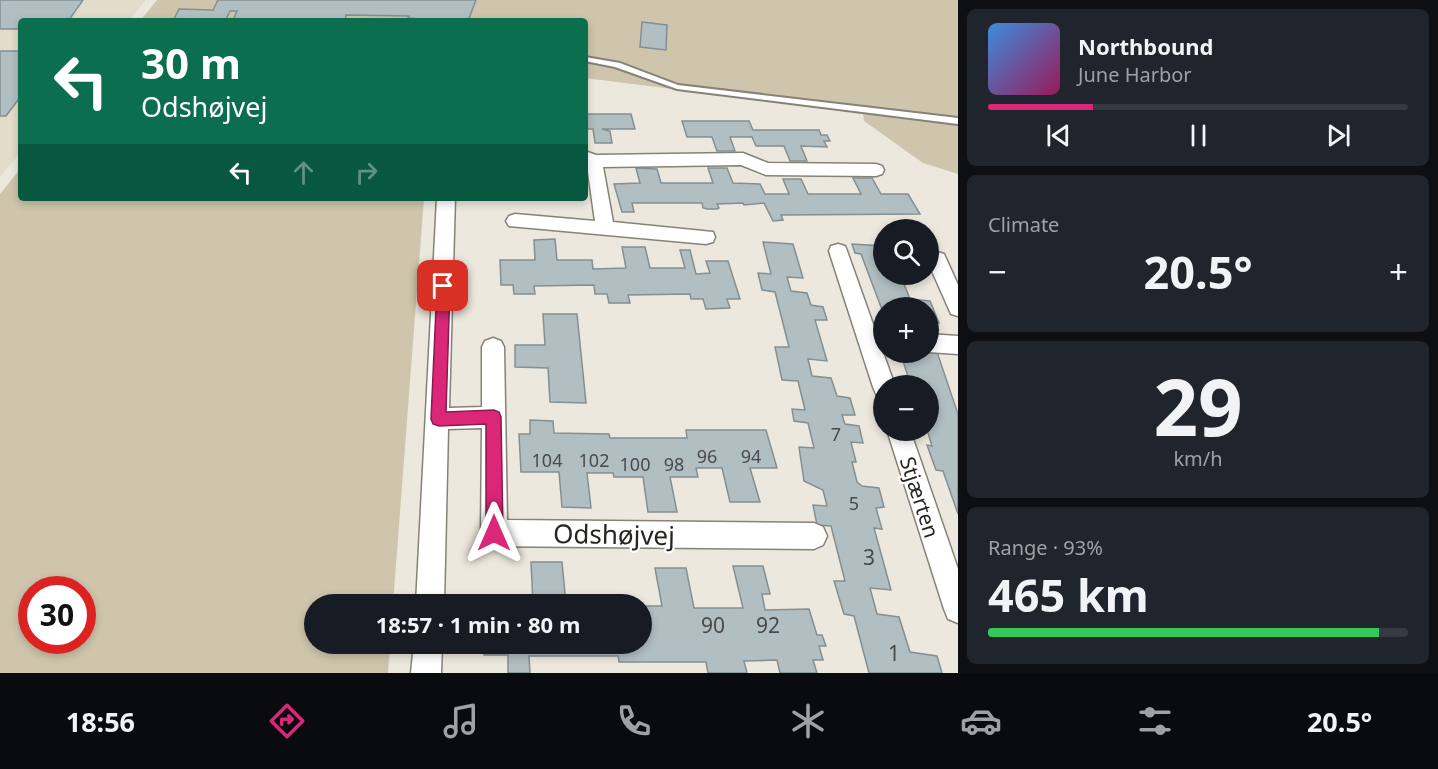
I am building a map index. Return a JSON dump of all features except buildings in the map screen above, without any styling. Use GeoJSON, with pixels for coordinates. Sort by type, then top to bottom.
{"type":"FeatureCollection","features":[{"type":"Feature","properties":{"kind":"street"},"geometry":{"type":"LineString","coordinates":[[605,229],[590,159],[743,159],[766,169],[876,170]]}},
{"type":"Feature","properties":{"kind":"street"},"geometry":{"type":"LineString","coordinates":[[430,594],[447,201]]}},
{"type":"Feature","properties":{"kind":"street"},"geometry":{"type":"LineString","coordinates":[[514,221],[706,237]]}},
{"type":"Feature","properties":{"kind":"street"},"geometry":{"type":"LineString","coordinates":[[838,251],[873,334]]}},
{"type":"Feature","properties":{"kind":"street"},"geometry":{"type":"LineString","coordinates":[[939,264],[958,308]]}},
{"type":"Feature","properties":{"kind":"street"},"geometry":{"type":"LineString","coordinates":[[939,344],[958,345]]}},
{"type":"Feature","properties":{"kind":"street","name":"Odshøjvej"},"geometry":{"type":"LineString","coordinates":[[493,347],[494,533],[813,536]]}},
{"type":"Feature","properties":{"kind":"street"},"geometry":{"type":"LineString","coordinates":[[439,419],[494,417]]}},
{"type":"Feature","properties":{"kind":"street","name":"Stjærten"},"geometry":{"type":"LineString","coordinates":[[902,441],[950,565],[958,609]]}},
{"type":"Feature","properties":{"kind":"street"},"geometry":{"type":"LineString","coordinates":[[426,673],[427,654]]}},
{"type":"Feature","properties":{"kind":"lane"},"geometry":{"type":"LineString","coordinates":[[588,59],[602,61],[677,87],[958,121]]}},
{"type":"Feature","properties":{"kind":"shaded area"},"geometry":{"type":"Polygon","coordinates":[[[0,0],[146,0],[131,18],[18,18],[18,156],[0,177],[0,0]]]}},
{"type":"Feature","properties":{"kind":"shaded area"},"geometry":{"type":"Polygon","coordinates":[[[157,0],[958,0],[958,174],[923,163],[864,121],[863,113],[588,78],[588,18],[142,18],[157,0]]]}},
{"type":"Feature","properties":{"kind":"shaded area"},"geometry":{"type":"Polygon","coordinates":[[[18,172],[18,201],[424,201],[394,594],[304,594],[304,654],[389,654],[388,673],[0,673],[0,194],[18,172]]]}},
{"type":"Feature","properties":{"kind":"route"},"geometry":{"type":"LineString","coordinates":[[443,286],[439,419],[494,417],[494,533]]}}]}
